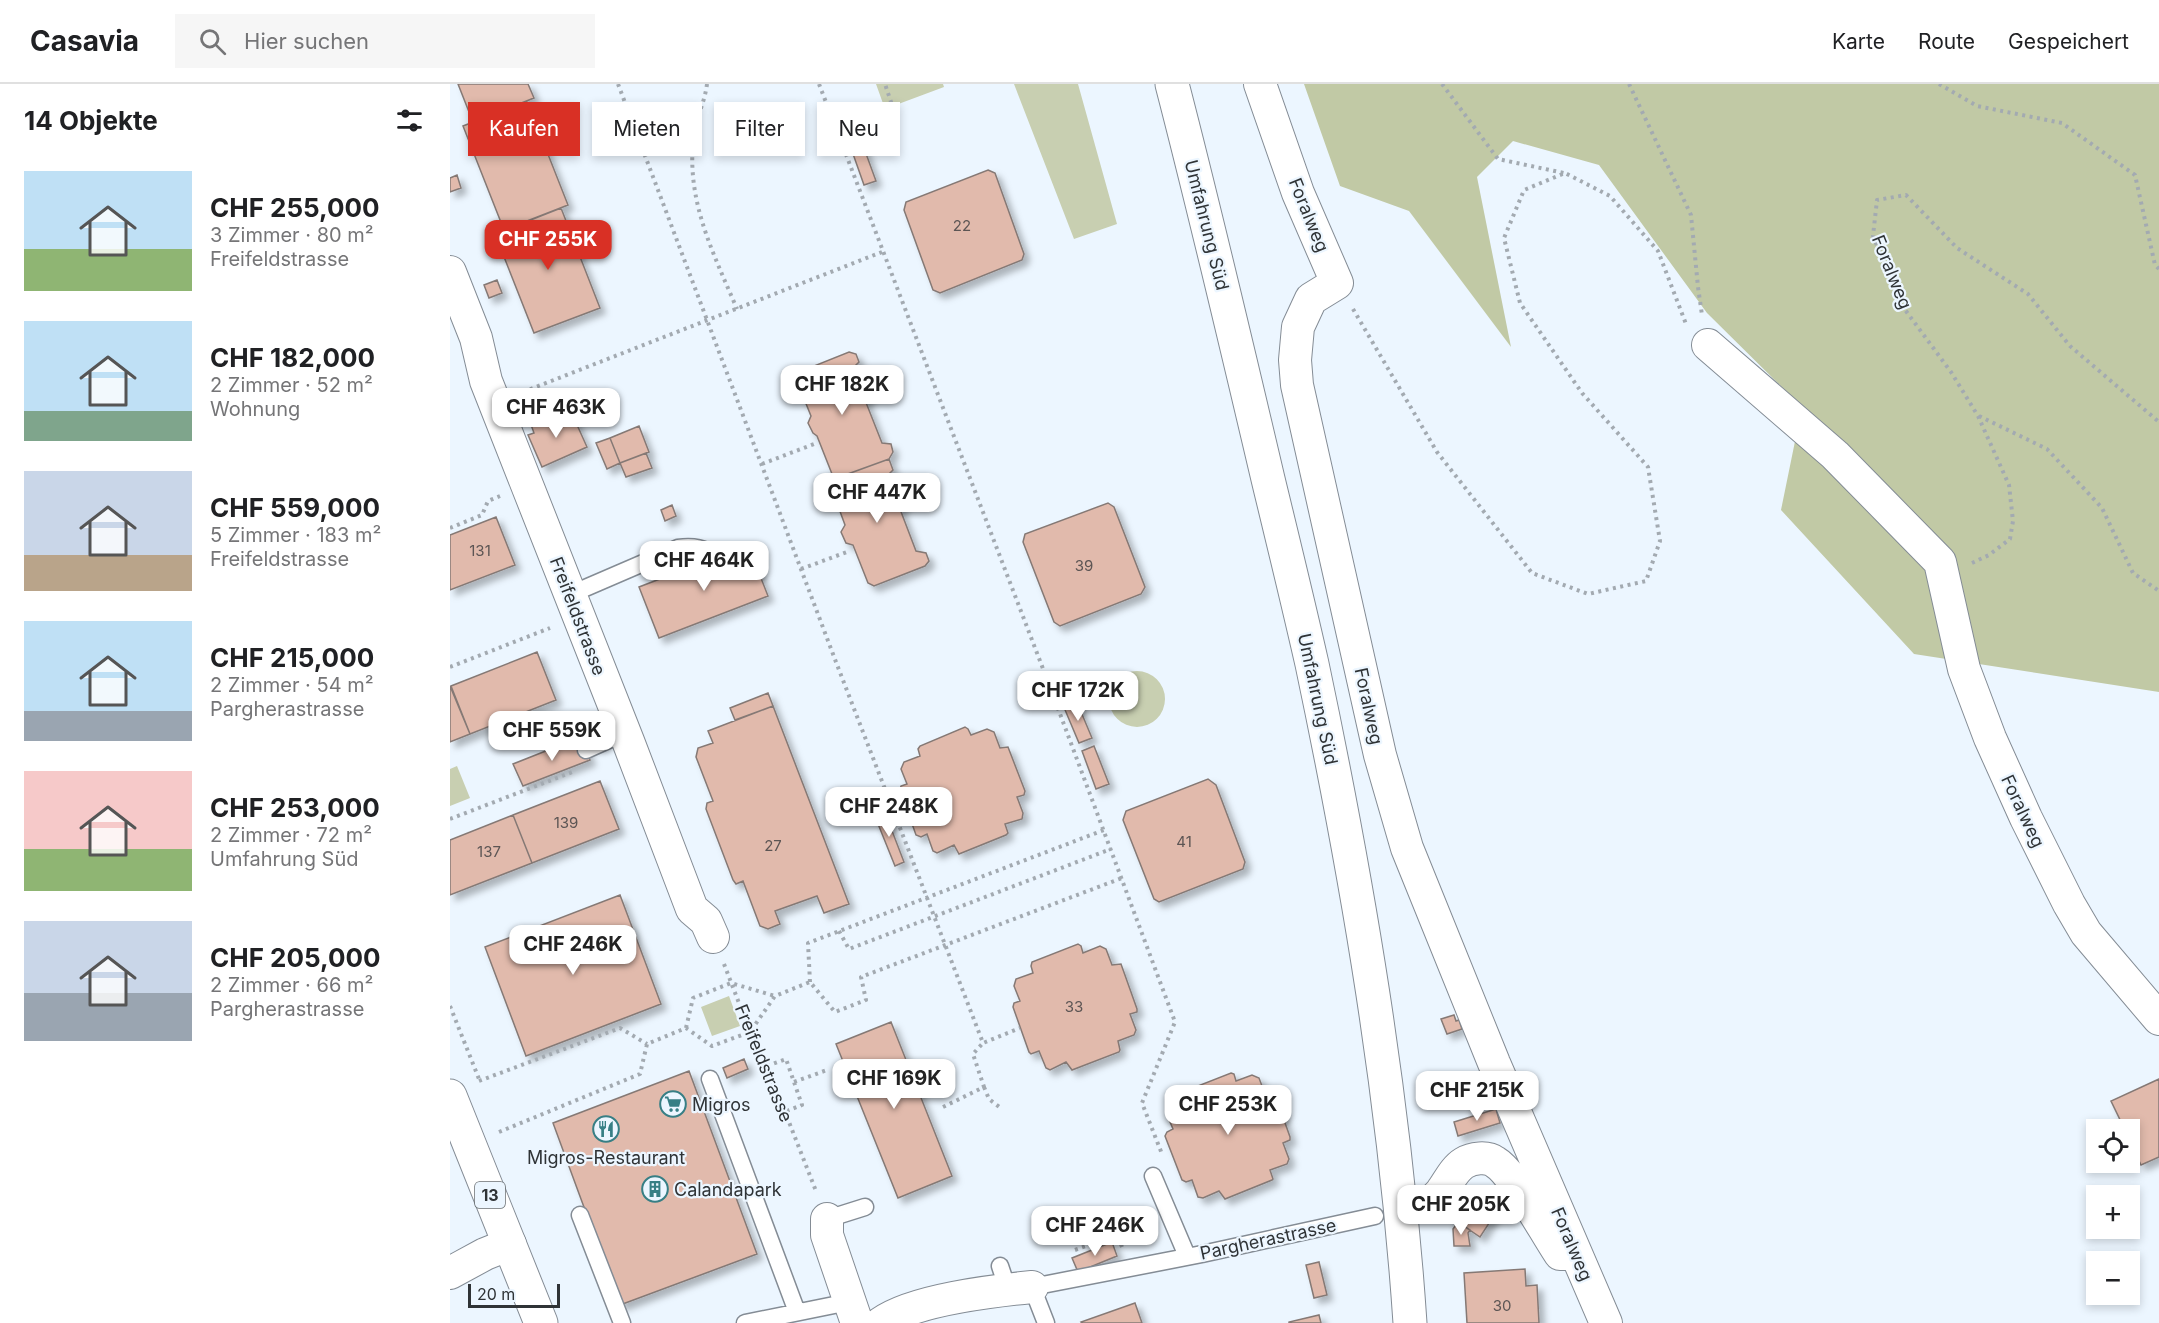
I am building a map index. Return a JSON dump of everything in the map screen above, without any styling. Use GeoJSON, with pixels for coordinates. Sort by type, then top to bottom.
{"type":"FeatureCollection","features":[{"type":"Feature","properties":{"kind":"main road","name":"Umfahrung Süd"},"geometry":{"type":"LineString","coordinates":[[1172,84],[1312,664],[1360,913],[1396,1165],[1410,1323]]}},
{"type":"Feature","properties":{"kind":"main road","name":"13"},"geometry":{"type":"LineString","coordinates":[[450,1096],[541,1323]]}},
{"type":"Feature","properties":{"kind":"street","name":"Foralweg"},"geometry":{"type":"LineString","coordinates":[[1260,84],[1298,193],[1337,283],[1311,299],[1298,327],[1295,360],[1297,385],[1380,755],[1407,848],[1494,1063],[1606,1323]]}},
{"type":"Feature","properties":{"kind":"street","name":"Freifeldstrasse"},"geometry":{"type":"LineString","coordinates":[[450,272],[476,338],[486,381],[692,909],[706,921],[713,937]]}},
{"type":"Feature","properties":{"kind":"street","name":"Foralweg"},"geometry":{"type":"LineString","coordinates":[[1708,345],[1835,455],[1940,561],[1964,669],[1990,738],[2026,818],[2086,933],[2159,1019]]}},
{"type":"Feature","properties":{"kind":"street"},"geometry":{"type":"LineString","coordinates":[[1427,1205],[1440,1194],[1461,1164],[1476,1159],[1492,1160],[1500,1165],[1514,1182],[1560,1254],[1575,1254]]}},
{"type":"Feature","properties":{"kind":"street"},"geometry":{"type":"LineString","coordinates":[[827,1219],[827,1235],[853,1313]]}},
{"type":"Feature","properties":{"kind":"street"},"geometry":{"type":"LineString","coordinates":[[450,1273],[485,1254],[510,1244]]}},
{"type":"Feature","properties":{"kind":"street","name":"Pargherastrasse"},"geometry":{"type":"LineString","coordinates":[[881,1323],[889,1317],[916,1306],[1013,1281]]}},
{"type":"Feature","properties":{"kind":"lane"},"geometry":{"type":"LineString","coordinates":[[569,594],[678,548],[688,546],[705,549],[716,557]]}},
{"type":"Feature","properties":{"kind":"lane"},"geometry":{"type":"LineString","coordinates":[[585,750],[624,733]]}},
{"type":"Feature","properties":{"kind":"lane"},"geometry":{"type":"LineString","coordinates":[[710,1079],[797,1312]]}},
{"type":"Feature","properties":{"kind":"lane"},"geometry":{"type":"LineString","coordinates":[[1153,1176],[1187,1257]]}},
{"type":"Feature","properties":{"kind":"lane"},"geometry":{"type":"LineString","coordinates":[[827,1219],[864,1207]]}},
{"type":"Feature","properties":{"kind":"lane"},"geometry":{"type":"LineString","coordinates":[[580,1215],[622,1323]]}},
{"type":"Feature","properties":{"kind":"lane","name":"Pargherastrasse"},"geometry":{"type":"LineString","coordinates":[[1013,1281],[1187,1257],[1375,1216]]}},
{"type":"Feature","properties":{"kind":"lane"},"geometry":{"type":"LineString","coordinates":[[1013,1281],[1046,1323]]}},
{"type":"Feature","properties":{"kind":"lane"},"geometry":{"type":"LineString","coordinates":[[745,1323],[797,1312],[853,1313]]}},
{"type":"Feature","properties":{"kind":"path"},"geometry":{"type":"LineString","coordinates":[[618,84],[983,1043]]}},
{"type":"Feature","properties":{"kind":"path"},"geometry":{"type":"LineString","coordinates":[[707,84],[694,130],[693,184],[709,244],[737,309]]}},
{"type":"Feature","properties":{"kind":"path"},"geometry":{"type":"LineString","coordinates":[[819,84],[826,102]]}},
{"type":"Feature","properties":{"kind":"path"},"geometry":{"type":"LineString","coordinates":[[885,84],[891,102]]}},
{"type":"Feature","properties":{"kind":"path"},"geometry":{"type":"LineString","coordinates":[[1442,84],[1498,159],[1565,173],[1610,196],[1658,251],[1688,330],[1708,345]]}},
{"type":"Feature","properties":{"kind":"path"},"geometry":{"type":"LineString","coordinates":[[1629,84],[1691,215],[1698,286],[1708,345]]}},
{"type":"Feature","properties":{"kind":"path"},"geometry":{"type":"LineString","coordinates":[[1940,84],[1977,106],[2062,123],[2135,175],[2155,265],[2159,269]]}},
{"type":"Feature","properties":{"kind":"path"},"geometry":{"type":"LineString","coordinates":[[846,156],[1050,687],[1175,1022],[1142,1103],[1163,1157]]}},
{"type":"Feature","properties":{"kind":"path"},"geometry":{"type":"LineString","coordinates":[[1337,283],[1437,452],[1532,573],[1588,594],[1646,581],[1660,541],[1648,467],[1582,393],[1520,303],[1504,238],[1524,190],[1565,173]]}},
{"type":"Feature","properties":{"kind":"path","name":"Foralweg"},"geometry":{"type":"LineString","coordinates":[[1943,575],[1989,555],[2010,539],[2013,521],[2009,485],[1978,416],[1951,372],[1904,307],[1873,236],[1877,200],[1906,195],[1957,248],[2028,294],[2070,346],[2159,422]]}},
{"type":"Feature","properties":{"kind":"path"},"geometry":{"type":"LineString","coordinates":[[520,393],[882,252]]}},
{"type":"Feature","properties":{"kind":"path"},"geometry":{"type":"LineString","coordinates":[[1978,416],[2047,449],[2102,508],[2133,573],[2159,591]]}},
{"type":"Feature","properties":{"kind":"path"},"geometry":{"type":"LineString","coordinates":[[762,464],[814,444]]}},
{"type":"Feature","properties":{"kind":"path"},"geometry":{"type":"LineString","coordinates":[[450,528],[482,515],[488,501],[506,493]]}},
{"type":"Feature","properties":{"kind":"path"},"geometry":{"type":"LineString","coordinates":[[801,569],[847,552]]}},
{"type":"Feature","properties":{"kind":"path"},"geometry":{"type":"LineString","coordinates":[[450,667],[556,626]]}},
{"type":"Feature","properties":{"kind":"path"},"geometry":{"type":"LineString","coordinates":[[1050,687],[1109,694]]}},
{"type":"Feature","properties":{"kind":"path"},"geometry":{"type":"LineString","coordinates":[[450,819],[583,768]]}},
{"type":"Feature","properties":{"kind":"path"},"geometry":{"type":"LineString","coordinates":[[1104,830],[808,943],[810,982],[835,1012],[866,1000],[861,977],[1122,878]]}},
{"type":"Feature","properties":{"kind":"path"},"geometry":{"type":"LineString","coordinates":[[840,931],[849,949],[1111,849]]}},
{"type":"Feature","properties":{"kind":"path","name":"Freifeldstrasse"},"geometry":{"type":"LineString","coordinates":[[713,937],[827,1219]]}},
{"type":"Feature","properties":{"kind":"path"},"geometry":{"type":"LineString","coordinates":[[686,1028],[712,1046],[750,1032],[775,996],[810,982]]}},
{"type":"Feature","properties":{"kind":"path"},"geometry":{"type":"LineString","coordinates":[[686,1028],[693,998],[731,983],[775,996]]}},
{"type":"Feature","properties":{"kind":"path"},"geometry":{"type":"LineString","coordinates":[[450,1006],[483,1090]]}},
{"type":"Feature","properties":{"kind":"path"},"geometry":{"type":"LineString","coordinates":[[480,1081],[620,1028],[647,1044]]}},
{"type":"Feature","properties":{"kind":"path"},"geometry":{"type":"LineString","coordinates":[[647,1044],[686,1028]]}},
{"type":"Feature","properties":{"kind":"path"},"geometry":{"type":"LineString","coordinates":[[1002,1110],[989,1099],[973,1054],[983,1043],[1020,1028]]}},
{"type":"Feature","properties":{"kind":"path"},"geometry":{"type":"LineString","coordinates":[[500,1132],[640,1074],[647,1044]]}},
{"type":"Feature","properties":{"kind":"path"},"geometry":{"type":"LineString","coordinates":[[767,1066],[786,1059],[802,1105],[784,1112]]}},
{"type":"Feature","properties":{"kind":"path"},"geometry":{"type":"LineString","coordinates":[[794,1083],[827,1070]]}},
{"type":"Feature","properties":{"kind":"path"},"geometry":{"type":"LineString","coordinates":[[943,1107],[984,1087]]}},
{"type":"Feature","properties":{"kind":"path"},"geometry":{"type":"LineString","coordinates":[[1124,1233],[1130,1231]]}},
{"type":"Feature","properties":{"kind":"path"},"geometry":{"type":"LineString","coordinates":[[1075,1250],[1117,1235]]}},
{"type":"Feature","properties":{"kind":"green space"},"geometry":{"type":"Polygon","coordinates":[[[876,84],[943,84],[944,87],[900,103],[882,102],[876,84]]]}},
{"type":"Feature","properties":{"kind":"green space"},"geometry":{"type":"Polygon","coordinates":[[[1014,84],[1078,84],[1117,224],[1074,239],[1014,84]]]}},
{"type":"Feature","properties":{"kind":"green space"},"geometry":{"type":"Polygon","coordinates":[[[1304,84],[2159,84],[2159,692],[1914,654],[1781,510],[1802,407],[1707,313],[1599,165],[1513,141],[1477,177],[1511,347],[1409,211],[1340,186],[1304,84]]]}},
{"type":"Feature","properties":{"kind":"green space"},"geometry":{"type":"Polygon","coordinates":[[[1131,671],[1143,671],[1153,675],[1161,683],[1165,699],[1161,715],[1153,723],[1143,727],[1131,727],[1121,723],[1113,715],[1109,705],[1109,693],[1113,683],[1121,675],[1131,671]]]}},
{"type":"Feature","properties":{"kind":"green space"},"geometry":{"type":"Polygon","coordinates":[[[457,766],[470,798],[450,806],[450,769],[457,766]]]}},
{"type":"Feature","properties":{"kind":"green space"},"geometry":{"type":"Polygon","coordinates":[[[729,996],[740,1026],[712,1036],[701,1007],[729,996]]]}},
{"type":"Feature","properties":{"kind":"building"},"geometry":{"type":"Polygon","coordinates":[[[458,84],[528,84],[534,98],[524,102],[468,102],[468,109],[458,84]]]}},
{"type":"Feature","properties":{"kind":"building"},"geometry":{"type":"Polygon","coordinates":[[[468,124],[468,139],[463,126],[468,124]]]}},
{"type":"Feature","properties":{"kind":"building"},"geometry":{"type":"Polygon","coordinates":[[[475,156],[549,156],[568,205],[504,230],[475,156]]]}},
{"type":"Feature","properties":{"kind":"building"},"geometry":{"type":"Polygon","coordinates":[[[854,156],[867,156],[876,181],[864,185],[854,156]]]}},
{"type":"Feature","properties":{"kind":"building"},"geometry":{"type":"Polygon","coordinates":[[[988,170],[995,173],[1024,254],[1022,260],[940,293],[933,290],[904,210],[906,202],[988,170]]]}},
{"type":"Feature","properties":{"kind":"building"},"geometry":{"type":"Polygon","coordinates":[[[457,175],[461,188],[450,192],[450,178],[457,175]]]}},
{"type":"Feature","properties":{"kind":"building"},"geometry":{"type":"Polygon","coordinates":[[[561,208],[600,308],[534,333],[495,234],[561,208]]]}},
{"type":"Feature","properties":{"kind":"building"},"geometry":{"type":"Polygon","coordinates":[[[497,280],[502,293],[489,298],[484,285],[497,280]]]}},
{"type":"Feature","properties":{"kind":"building"},"geometry":{"type":"Polygon","coordinates":[[[849,352],[856,354],[859,362],[853,368],[857,379],[866,379],[872,394],[865,400],[882,443],[891,444],[893,452],[889,459],[834,479],[817,436],[808,423],[811,416],[796,379],[799,372],[849,352]]]}},
{"type":"Feature","properties":{"kind":"building"},"geometry":{"type":"Polygon","coordinates":[[[547,414],[552,424],[573,416],[587,447],[542,467],[528,435],[534,433],[530,422],[547,414]]]}},
{"type":"Feature","properties":{"kind":"building"},"geometry":{"type":"Polygon","coordinates":[[[639,426],[649,452],[620,463],[610,438],[639,426]]]}},
{"type":"Feature","properties":{"kind":"building"},"geometry":{"type":"Polygon","coordinates":[[[610,438],[620,463],[607,469],[596,443],[610,438]]]}},
{"type":"Feature","properties":{"kind":"building"},"geometry":{"type":"Polygon","coordinates":[[[646,453],[652,468],[626,477],[620,463],[646,453]]]}},
{"type":"Feature","properties":{"kind":"building"},"geometry":{"type":"Polygon","coordinates":[[[889,459],[893,470],[887,476],[892,487],[901,490],[906,501],[900,509],[916,551],[926,553],[929,561],[925,566],[874,586],[868,583],[853,545],[846,543],[841,532],[845,525],[831,487],[834,479],[889,459]]]}},
{"type":"Feature","properties":{"kind":"building"},"geometry":{"type":"Polygon","coordinates":[[[1108,503],[1114,507],[1145,587],[1141,594],[1060,626],[1054,622],[1023,542],[1025,534],[1108,503]]]}},
{"type":"Feature","properties":{"kind":"building"},"geometry":{"type":"Polygon","coordinates":[[[672,505],[676,516],[665,521],[661,510],[672,505]]]}},
{"type":"Feature","properties":{"kind":"building"},"geometry":{"type":"Polygon","coordinates":[[[496,517],[515,565],[450,590],[450,535],[496,517]]]}},
{"type":"Feature","properties":{"kind":"building"},"geometry":{"type":"Polygon","coordinates":[[[748,545],[768,596],[659,638],[639,587],[748,545]]]}},
{"type":"Feature","properties":{"kind":"building"},"geometry":{"type":"Polygon","coordinates":[[[537,652],[556,700],[470,734],[451,686],[537,652]]]}},
{"type":"Feature","properties":{"kind":"building"},"geometry":{"type":"Polygon","coordinates":[[[450,686],[470,734],[450,742],[450,686]]]}},
{"type":"Feature","properties":{"kind":"building"},"geometry":{"type":"Polygon","coordinates":[[[768,693],[773,706],[735,720],[730,708],[768,693]]]}},
{"type":"Feature","properties":{"kind":"building"},"geometry":{"type":"Polygon","coordinates":[[[1076,700],[1092,738],[1079,743],[1063,705],[1076,700]]]}},
{"type":"Feature","properties":{"kind":"building"},"geometry":{"type":"Polygon","coordinates":[[[773,706],[849,904],[824,913],[817,896],[775,911],[780,924],[768,929],[760,926],[743,881],[736,884],[733,880],[706,809],[707,803],[713,801],[696,757],[698,748],[713,743],[708,731],[773,706]]]}},
{"type":"Feature","properties":{"kind":"building"},"geometry":{"type":"Polygon","coordinates":[[[965,727],[971,735],[987,729],[994,732],[1000,748],[1008,747],[1025,791],[1024,795],[1017,797],[1023,813],[1022,819],[1005,824],[1008,833],[1006,835],[959,854],[954,845],[937,853],[933,851],[927,834],[921,837],[916,835],[900,790],[901,786],[907,784],[901,769],[904,762],[920,756],[918,749],[920,746],[965,727]]]}},
{"type":"Feature","properties":{"kind":"building"},"geometry":{"type":"Polygon","coordinates":[[[581,737],[590,760],[523,786],[513,764],[581,737]]]}},
{"type":"Feature","properties":{"kind":"building"},"geometry":{"type":"Polygon","coordinates":[[[1094,746],[1109,784],[1096,789],[1082,751],[1094,746]]]}},
{"type":"Feature","properties":{"kind":"building"},"geometry":{"type":"Polygon","coordinates":[[[1208,779],[1216,785],[1245,862],[1243,869],[1159,902],[1154,899],[1123,820],[1126,811],[1208,779]]]}},
{"type":"Feature","properties":{"kind":"building"},"geometry":{"type":"Polygon","coordinates":[[[600,781],[619,829],[532,863],[513,815],[600,781]]]}},
{"type":"Feature","properties":{"kind":"building"},"geometry":{"type":"Polygon","coordinates":[[[884,810],[904,862],[895,866],[874,814],[884,810]]]}},
{"type":"Feature","properties":{"kind":"building"},"geometry":{"type":"Polygon","coordinates":[[[513,815],[532,863],[450,895],[450,840],[513,815]]]}},
{"type":"Feature","properties":{"kind":"building"},"geometry":{"type":"Polygon","coordinates":[[[620,895],[661,1004],[526,1056],[485,947],[620,895]]]}},
{"type":"Feature","properties":{"kind":"building"},"geometry":{"type":"Polygon","coordinates":[[[1078,944],[1083,953],[1100,946],[1106,949],[1112,965],[1121,964],[1137,1009],[1137,1012],[1130,1014],[1136,1030],[1134,1035],[1118,1041],[1119,1052],[1072,1070],[1066,1062],[1050,1070],[1046,1068],[1039,1051],[1031,1054],[1029,1052],[1013,1007],[1014,1003],[1020,1001],[1014,986],[1016,979],[1033,973],[1032,962],[1078,944]]]}},
{"type":"Feature","properties":{"kind":"building"},"geometry":{"type":"Polygon","coordinates":[[[1454,1015],[1456,1021],[1459,1020],[1462,1029],[1447,1034],[1441,1019],[1454,1015]]]}},
{"type":"Feature","properties":{"kind":"building"},"geometry":{"type":"Polygon","coordinates":[[[891,1022],[952,1176],[898,1198],[836,1044],[891,1022]]]}},
{"type":"Feature","properties":{"kind":"building"},"geometry":{"type":"Polygon","coordinates":[[[744,1059],[748,1069],[727,1078],[723,1068],[744,1059]]]}},
{"type":"Feature","properties":{"kind":"building","name":"Calandapark"},"geometry":{"type":"Polygon","coordinates":[[[689,1071],[757,1254],[620,1305],[553,1123],[689,1071]]]}},
{"type":"Feature","properties":{"kind":"building"},"geometry":{"type":"Polygon","coordinates":[[[1231,1073],[1234,1074],[1236,1081],[1252,1075],[1259,1078],[1265,1094],[1274,1092],[1290,1137],[1290,1140],[1283,1143],[1289,1159],[1287,1164],[1270,1170],[1272,1180],[1225,1199],[1219,1191],[1203,1198],[1198,1197],[1192,1180],[1186,1182],[1182,1180],[1165,1136],[1173,1129],[1167,1115],[1169,1108],[1186,1102],[1183,1095],[1185,1091],[1231,1073]]]}},
{"type":"Feature","properties":{"kind":"building"},"geometry":{"type":"Polygon","coordinates":[[[2159,1079],[2159,1157],[2141,1165],[2140,1119],[2120,1119],[2111,1101],[2159,1079]]]}},
{"type":"Feature","properties":{"kind":"building"},"geometry":{"type":"Polygon","coordinates":[[[1496,1109],[1500,1123],[1458,1136],[1454,1122],[1496,1109]]]}},
{"type":"Feature","properties":{"kind":"building"},"geometry":{"type":"Polygon","coordinates":[[[1477,1194],[1499,1208],[1480,1237],[1458,1222],[1477,1194]]]}},
{"type":"Feature","properties":{"kind":"building"},"geometry":{"type":"Polygon","coordinates":[[[1458,1222],[1470,1230],[1468,1233],[1470,1246],[1454,1246],[1453,1229],[1458,1222]]]}},
{"type":"Feature","properties":{"kind":"building"},"geometry":{"type":"Polygon","coordinates":[[[1112,1242],[1117,1256],[1078,1272],[1072,1258],[1112,1242]]]}},
{"type":"Feature","properties":{"kind":"building"},"geometry":{"type":"Polygon","coordinates":[[[1319,1262],[1327,1295],[1314,1298],[1306,1265],[1319,1262]]]}},
{"type":"Feature","properties":{"kind":"building"},"geometry":{"type":"Polygon","coordinates":[[[1525,1269],[1526,1286],[1537,1285],[1539,1323],[1467,1323],[1464,1273],[1525,1269]]]}},
{"type":"Feature","properties":{"kind":"building"},"geometry":{"type":"Polygon","coordinates":[[[1135,1303],[1142,1323],[1081,1322],[1135,1303]]]}},
{"type":"Feature","properties":{"kind":"building"},"geometry":{"type":"Polygon","coordinates":[[[1319,1315],[1321,1323],[1289,1323],[1289,1322],[1319,1315]]]}},
{"type":"Feature","properties":{"kind":"place","name":"Migros"},"geometry":{"type":"Point","coordinates":[673,1104]}},
{"type":"Feature","properties":{"kind":"place","name":"Migros-Restaurant"},"geometry":{"type":"Point","coordinates":[606,1129]}},
{"type":"Feature","properties":{"kind":"place","name":"Calandapark"},"geometry":{"type":"Point","coordinates":[655,1189]}}]}
